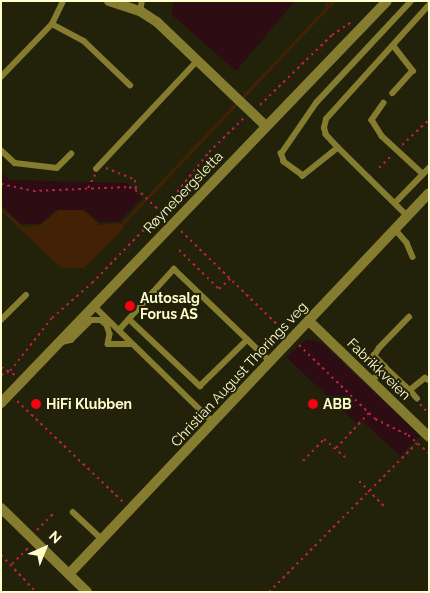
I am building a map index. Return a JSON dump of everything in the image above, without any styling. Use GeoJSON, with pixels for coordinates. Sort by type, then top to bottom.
{"type":"FeatureCollection","features":[{"type":"Feature","properties":{"kind":"street"},"geometry":{"type":"LineString","coordinates":[[109,1],[141,6],[233,94],[246,114],[266,126]]}},
{"type":"Feature","properties":{"kind":"street","name":"Røynebergsletta"},"geometry":{"type":"LineString","coordinates":[[1,403],[386,1]]}},
{"type":"Feature","properties":{"kind":"street","name":"Christian August Thorings veg"},"geometry":{"type":"LineString","coordinates":[[69,574],[429,193]]}},
{"type":"Feature","properties":{"kind":"street","name":"Fabrikkveien"},"geometry":{"type":"LineString","coordinates":[[309,321],[372,381],[425,437]]}},
{"type":"Feature","properties":{"kind":"street"},"geometry":{"type":"LineString","coordinates":[[1,508],[87,592]]}},
{"type":"Feature","properties":{"kind":"lane"},"geometry":{"type":"LineString","coordinates":[[1,77],[52,24],[63,1]]}},
{"type":"Feature","properties":{"kind":"lane"},"geometry":{"type":"LineString","coordinates":[[338,148],[303,176],[284,162],[281,154],[316,103],[411,1]]}},
{"type":"Feature","properties":{"kind":"lane"},"geometry":{"type":"LineString","coordinates":[[407,216],[326,135],[326,119],[429,5]]}},
{"type":"Feature","properties":{"kind":"lane"},"geometry":{"type":"LineString","coordinates":[[52,24],[84,41],[130,85]]}},
{"type":"Feature","properties":{"kind":"lane"},"geometry":{"type":"LineString","coordinates":[[393,45],[413,71],[393,93]]}},
{"type":"Feature","properties":{"kind":"lane"},"geometry":{"type":"LineString","coordinates":[[96,169],[198,60]]}},
{"type":"Feature","properties":{"kind":"lane"},"geometry":{"type":"LineString","coordinates":[[384,103],[372,120],[382,136],[423,174]]}},
{"type":"Feature","properties":{"kind":"lane"},"geometry":{"type":"LineString","coordinates":[[1,150],[15,163],[57,168],[71,154]]}},
{"type":"Feature","properties":{"kind":"lane"},"geometry":{"type":"LineString","coordinates":[[395,203],[429,168]]}},
{"type":"Feature","properties":{"kind":"lane"},"geometry":{"type":"LineString","coordinates":[[394,229],[407,243],[413,257]]}},
{"type":"Feature","properties":{"kind":"lane"},"geometry":{"type":"LineString","coordinates":[[119,330],[174,269],[271,362]]}},
{"type":"Feature","properties":{"kind":"lane"},"geometry":{"type":"LineString","coordinates":[[1,320],[26,295]]}},
{"type":"Feature","properties":{"kind":"lane"},"geometry":{"type":"LineString","coordinates":[[93,305],[213,422]]}},
{"type":"Feature","properties":{"kind":"lane"},"geometry":{"type":"LineString","coordinates":[[409,317],[374,356],[417,398]]}},
{"type":"Feature","properties":{"kind":"lane"},"geometry":{"type":"LineString","coordinates":[[129,319],[200,386],[247,340]]}},
{"type":"Feature","properties":{"kind":"lane"},"geometry":{"type":"LineString","coordinates":[[56,344],[71,340],[91,320],[101,320],[106,325],[108,344],[123,341],[133,344]]}},
{"type":"Feature","properties":{"kind":"lane"},"geometry":{"type":"LineString","coordinates":[[372,381],[385,367]]}},
{"type":"Feature","properties":{"kind":"lane"},"geometry":{"type":"LineString","coordinates":[[410,390],[427,377]]}},
{"type":"Feature","properties":{"kind":"lane"},"geometry":{"type":"LineString","coordinates":[[73,512],[101,538]]}},
{"type":"Feature","properties":{"kind":"path"},"geometry":{"type":"LineString","coordinates":[[260,105],[332,35],[354,21]]}},
{"type":"Feature","properties":{"kind":"path"},"geometry":{"type":"LineString","coordinates":[[1,375],[10,371],[52,318],[92,283],[161,212],[209,152],[246,114]]}},
{"type":"Feature","properties":{"kind":"path"},"geometry":{"type":"LineString","coordinates":[[379,168],[429,120]]}},
{"type":"Feature","properties":{"kind":"path"},"geometry":{"type":"LineString","coordinates":[[100,163],[112,173],[126,174],[135,180],[136,189]]}},
{"type":"Feature","properties":{"kind":"path"},"geometry":{"type":"LineString","coordinates":[[88,188],[96,169]]}},
{"type":"Feature","properties":{"kind":"path"},"geometry":{"type":"LineString","coordinates":[[1,184],[33,191],[88,188],[136,189],[170,220]]}},
{"type":"Feature","properties":{"kind":"path"},"geometry":{"type":"LineString","coordinates":[[178,228],[287,333]]}},
{"type":"Feature","properties":{"kind":"path"},"geometry":{"type":"LineString","coordinates":[[179,250],[219,289],[230,279]]}},
{"type":"Feature","properties":{"kind":"path"},"geometry":{"type":"LineString","coordinates":[[298,344],[369,413],[417,442],[429,453]]}},
{"type":"Feature","properties":{"kind":"path"},"geometry":{"type":"LineString","coordinates":[[1,367],[10,371]]}},
{"type":"Feature","properties":{"kind":"path"},"geometry":{"type":"LineString","coordinates":[[417,398],[429,414]]}},
{"type":"Feature","properties":{"kind":"path"},"geometry":{"type":"LineString","coordinates":[[16,400],[124,503]]}},
{"type":"Feature","properties":{"kind":"path"},"geometry":{"type":"LineString","coordinates":[[336,448],[369,413]]}},
{"type":"Feature","properties":{"kind":"path"},"geometry":{"type":"LineString","coordinates":[[269,592],[417,442],[425,437]]}},
{"type":"Feature","properties":{"kind":"path"},"geometry":{"type":"LineString","coordinates":[[302,460],[324,439],[345,456]]}},
{"type":"Feature","properties":{"kind":"path"},"geometry":{"type":"LineString","coordinates":[[359,481],[386,508]]}},
{"type":"Feature","properties":{"kind":"path"},"geometry":{"type":"LineString","coordinates":[[36,532],[52,514]]}},
{"type":"Feature","properties":{"kind":"path"},"geometry":{"type":"LineString","coordinates":[[12,564],[30,546]]}},
{"type":"Feature","properties":{"kind":"path"},"geometry":{"type":"LineString","coordinates":[[1,555],[12,564],[36,592]]}},
{"type":"Feature","properties":{"kind":"shaded area"},"geometry":{"type":"Polygon","coordinates":[[[174,1],[295,1],[236,71],[171,14],[174,1]]]}},
{"type":"Feature","properties":{"kind":"shaded area"},"geometry":{"type":"Polygon","coordinates":[[[1,173],[11,180],[127,183],[142,198],[119,222],[99,222],[86,211],[55,211],[41,224],[21,224],[1,205],[1,173]]]}},
{"type":"Feature","properties":{"kind":"shaded area"},"geometry":{"type":"Polygon","coordinates":[[[58,210],[83,210],[100,225],[118,223],[124,228],[84,268],[61,268],[18,227],[40,225],[58,210]]]}},
{"type":"Feature","properties":{"kind":"shaded area"},"geometry":{"type":"Polygon","coordinates":[[[307,339],[322,343],[420,436],[400,456],[360,419],[356,423],[286,357],[307,339]]]}},
{"type":"Feature","properties":{"kind":"waterway"},"geometry":{"type":"LineString","coordinates":[[121,225],[326,9],[327,1]]}},
{"type":"Feature","properties":{"kind":"waterway"},"geometry":{"type":"LineString","coordinates":[[327,8],[334,1]]}},
{"type":"Feature","properties":{"kind":"waterway"},"geometry":{"type":"LineString","coordinates":[[1,209],[19,225]]}},
{"type":"Feature","properties":{"kind":"place","name":"Autosalg Forus AS"},"geometry":{"type":"Point","coordinates":[130,306]}},
{"type":"Feature","properties":{"kind":"place","name":"HiFi Klubben"},"geometry":{"type":"Point","coordinates":[36,404]}},
{"type":"Feature","properties":{"kind":"place","name":"ABB"},"geometry":{"type":"Point","coordinates":[313,404]}}]}
